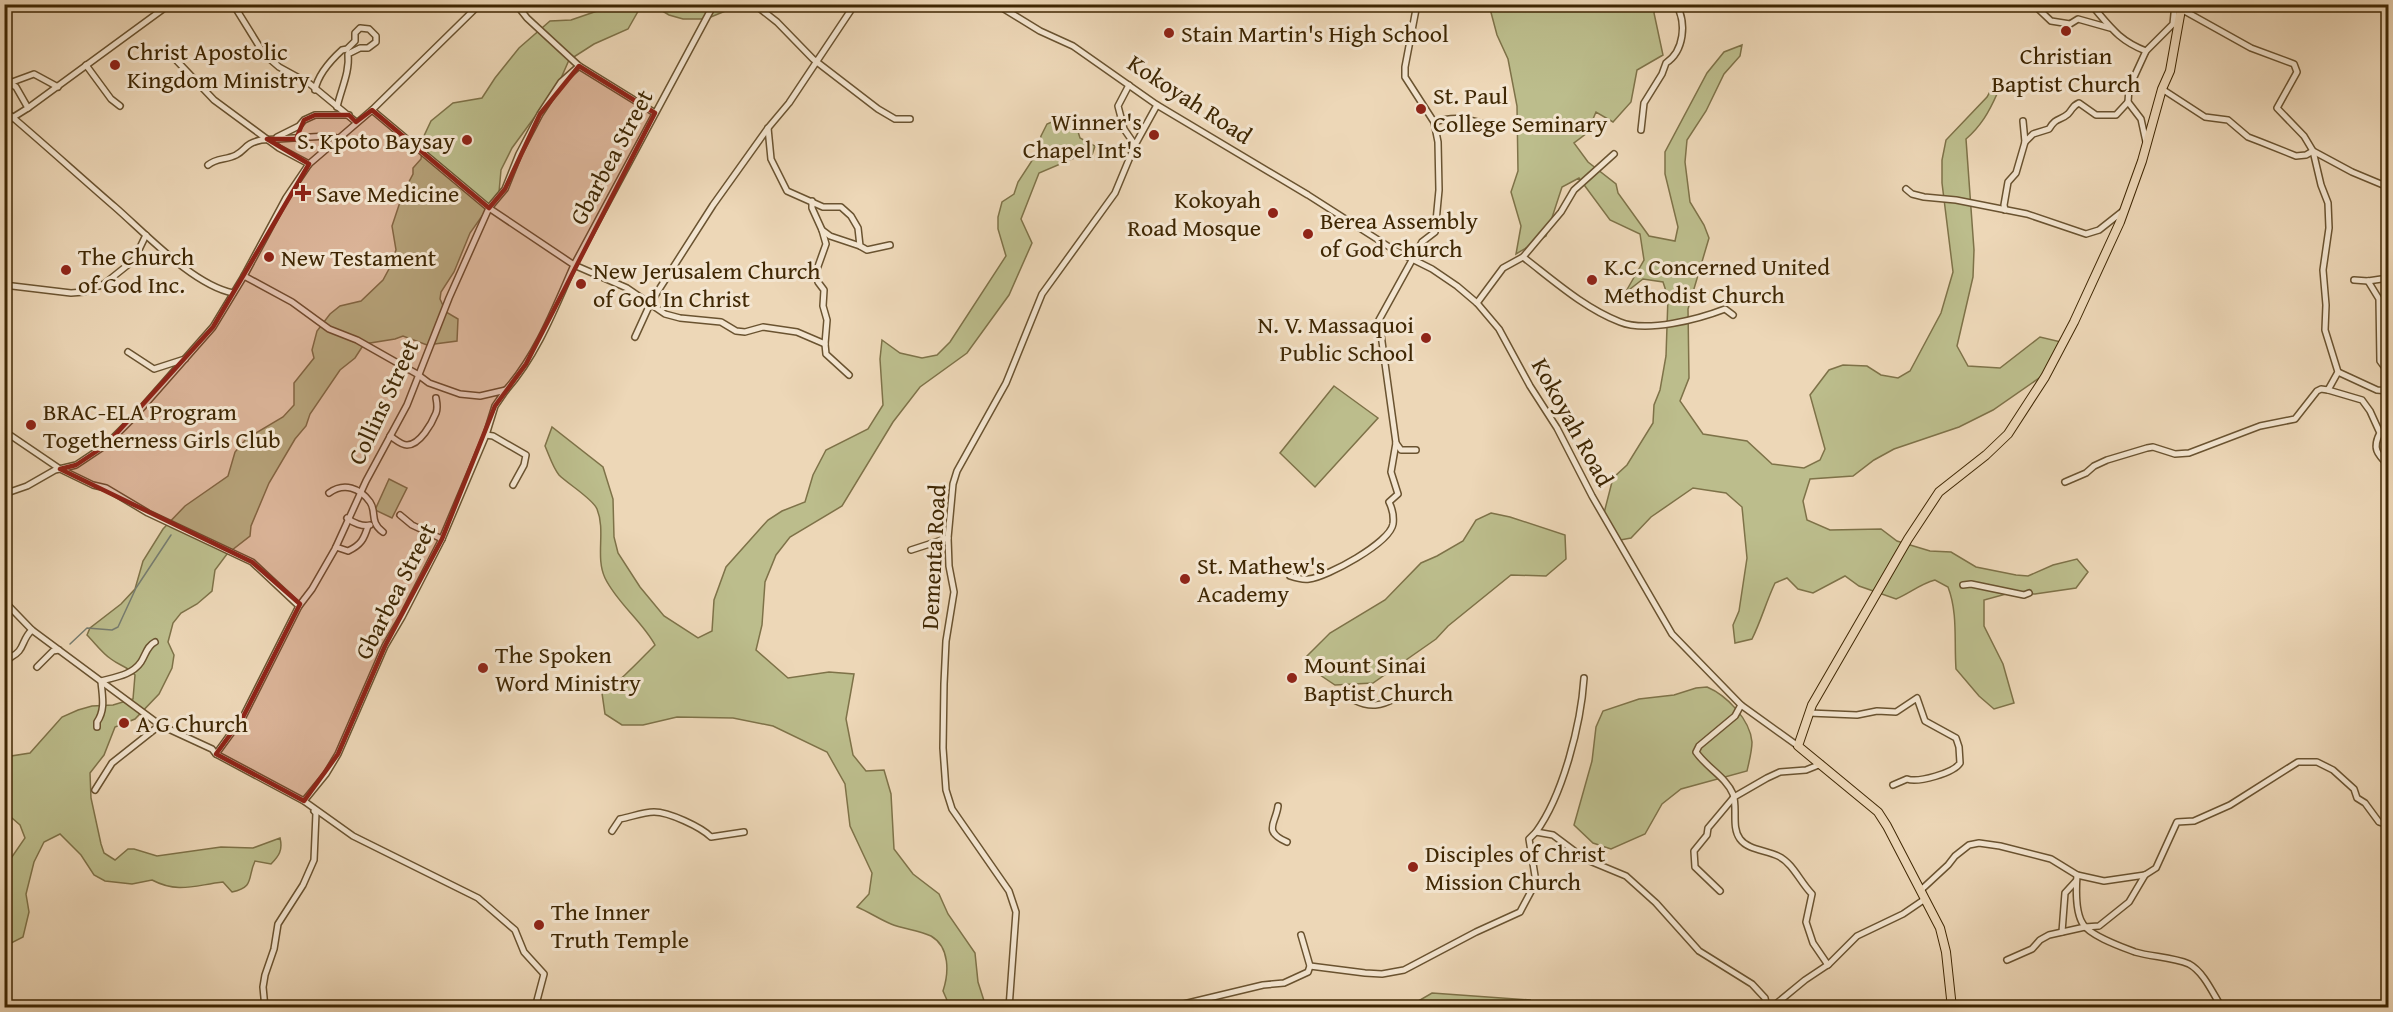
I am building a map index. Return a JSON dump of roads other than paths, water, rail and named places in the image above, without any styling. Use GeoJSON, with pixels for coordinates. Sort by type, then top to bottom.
{"type":"FeatureCollection","features":[{"type":"Feature","properties":{"kind":"main road"},"geometry":{"type":"LineString","coordinates":[[1798,746],[1809,713],[1888,571],[1939,492],[1986,455],[2008,434],[2044,377],[2074,322],[2124,210],[2147,145],[2172,63],[2180,6]]}},
{"type":"Feature","properties":{"kind":"main road","name":"Kokoyah Road"},"geometry":{"type":"LineString","coordinates":[[1798,746],[1878,812],[1940,928],[1946,952],[1952,1008]]}},
{"type":"Feature","properties":{"kind":"street"},"geometry":{"type":"LineString","coordinates":[[4,123],[58,87],[170,4]]}},
{"type":"Feature","properties":{"kind":"street"},"geometry":{"type":"LineString","coordinates":[[232,4],[264,54],[356,122]]}},
{"type":"Feature","properties":{"kind":"street"},"geometry":{"type":"LineString","coordinates":[[4,494],[60,469],[76,465],[106,445],[162,388],[213,327],[244,276],[286,198],[309,164],[372,110],[480,4]]}},
{"type":"Feature","properties":{"kind":"street"},"geometry":{"type":"LineString","coordinates":[[516,4],[527,18],[579,66],[655,113]]}},
{"type":"Feature","properties":{"kind":"street","name":"Gbarbea Street"},"geometry":{"type":"LineString","coordinates":[[305,803],[338,754],[385,646],[442,539],[486,435],[495,406],[526,364],[558,304],[574,265],[714,4]]}},
{"type":"Feature","properties":{"kind":"street"},"geometry":{"type":"LineString","coordinates":[[754,4],[777,22],[816,62],[878,109],[895,119],[910,119]]}},
{"type":"Feature","properties":{"kind":"street"},"geometry":{"type":"LineString","coordinates":[[635,337],[651,302],[713,205],[768,128],[789,103],[855,4]]}},
{"type":"Feature","properties":{"kind":"street","name":"Kokoyah Road"},"geometry":{"type":"LineString","coordinates":[[996,4],[1040,31],[1073,46],[1157,105],[1412,260],[1432,269],[1477,303],[1499,330],[1557,428],[1592,496],[1672,634],[1741,705],[1798,746]]}},
{"type":"Feature","properties":{"kind":"street"},"geometry":{"type":"LineString","coordinates":[[1641,130],[1644,104],[1666,63],[1673,58],[1681,44],[1683,18],[1677,4]]}},
{"type":"Feature","properties":{"kind":"street"},"geometry":{"type":"LineString","coordinates":[[2032,4],[2051,21],[2070,24],[2078,20],[2110,28]]}},
{"type":"Feature","properties":{"kind":"street"},"geometry":{"type":"LineString","coordinates":[[2376,4],[2388,9]]}},
{"type":"Feature","properties":{"kind":"street"},"geometry":{"type":"LineString","coordinates":[[1290,576],[1307,580],[1346,566],[1386,538],[1393,525],[1393,510],[1389,501],[1398,494],[1391,472],[1396,443],[1379,320],[1422,242],[1436,232],[1439,190],[1438,142],[1434,122],[1405,77],[1404,67],[1416,6]]}},
{"type":"Feature","properties":{"kind":"street"},"geometry":{"type":"LineString","coordinates":[[2025,142],[2033,134],[2049,129],[2054,121],[2066,116],[2073,106],[2079,103],[2096,115],[2116,115],[2128,102],[2129,88],[2146,51],[2173,24],[2180,6],[2251,48],[2294,64],[2297,72],[2277,108],[2304,136],[2313,152],[2329,213],[2323,270],[2326,305],[2325,330],[2338,372],[2328,390]]}},
{"type":"Feature","properties":{"kind":"street"},"geometry":{"type":"LineString","coordinates":[[2094,8],[2110,28],[2127,43],[2146,51]]}},
{"type":"Feature","properties":{"kind":"street"},"geometry":{"type":"LineString","coordinates":[[315,90],[322,72],[342,50],[347,49],[355,41],[355,33],[360,28],[369,28],[376,36],[376,42],[368,48],[360,48],[348,54],[349,69],[342,85],[337,107]]}},
{"type":"Feature","properties":{"kind":"street"},"geometry":{"type":"LineString","coordinates":[[177,61],[205,92],[267,139],[309,164]]}},
{"type":"Feature","properties":{"kind":"street"},"geometry":{"type":"LineString","coordinates":[[86,65],[111,99],[120,106]]}},
{"type":"Feature","properties":{"kind":"street","name":"Collins Street"},"geometry":{"type":"LineString","coordinates":[[216,754],[243,717],[299,606],[312,589],[336,547],[347,518],[407,405],[417,374],[489,208],[505,189],[522,146],[540,114],[561,82],[579,66]]}},
{"type":"Feature","properties":{"kind":"street"},"geometry":{"type":"LineString","coordinates":[[4,86],[34,74],[58,87]]}},
{"type":"Feature","properties":{"kind":"street"},"geometry":{"type":"LineString","coordinates":[[11,84],[16,87],[28,108]]}},
{"type":"Feature","properties":{"kind":"street"},"geometry":{"type":"LineString","coordinates":[[1129,85],[1118,106],[1124,129],[1135,145]]}},
{"type":"Feature","properties":{"kind":"street"},"geometry":{"type":"LineString","coordinates":[[2163,89],[2205,117],[2228,120],[2248,137],[2295,156],[2313,152]]}},
{"type":"Feature","properties":{"kind":"street"},"geometry":{"type":"LineString","coordinates":[[2128,102],[2141,119],[2147,145]]}},
{"type":"Feature","properties":{"kind":"street","name":"Dementa Road"},"geometry":{"type":"LineString","coordinates":[[1009,1008],[1016,912],[1009,891],[952,809],[946,790],[943,748],[944,684],[946,641],[954,592],[949,566],[948,538],[953,484],[957,471],[1006,383],[1042,294],[1115,193],[1135,145],[1157,105]]}},
{"type":"Feature","properties":{"kind":"street"},"geometry":{"type":"LineString","coordinates":[[4,110],[146,235],[204,282],[220,291],[233,293]]}},
{"type":"Feature","properties":{"kind":"street"},"geometry":{"type":"LineString","coordinates":[[372,110],[489,208],[574,265],[627,288],[651,302],[665,314],[680,318],[721,322],[736,331],[745,332],[763,327],[775,327],[797,332],[825,344]]}},
{"type":"Feature","properties":{"kind":"street"},"geometry":{"type":"LineString","coordinates":[[275,138],[315,115],[349,115]]}},
{"type":"Feature","properties":{"kind":"street"},"geometry":{"type":"LineString","coordinates":[[1434,122],[1454,117],[1477,121],[1493,128]]}},
{"type":"Feature","properties":{"kind":"street"},"geometry":{"type":"LineString","coordinates":[[2006,210],[2004,205],[2008,182],[2016,173],[2025,142],[2023,121]]}},
{"type":"Feature","properties":{"kind":"street"},"geometry":{"type":"LineString","coordinates":[[296,139],[299,126]]}},
{"type":"Feature","properties":{"kind":"street"},"geometry":{"type":"LineString","coordinates":[[768,128],[771,159],[787,191],[823,207],[841,207],[851,216],[858,228],[860,246]]}},
{"type":"Feature","properties":{"kind":"street"},"geometry":{"type":"LineString","coordinates":[[208,165],[218,159],[234,156],[250,143],[267,139],[327,136],[337,138]]}},
{"type":"Feature","properties":{"kind":"street"},"geometry":{"type":"LineString","coordinates":[[2313,152],[2388,187]]}},
{"type":"Feature","properties":{"kind":"street"},"geometry":{"type":"LineString","coordinates":[[1477,303],[1503,268],[1523,257],[1561,212],[1574,190],[1614,154]]}},
{"type":"Feature","properties":{"kind":"street"},"geometry":{"type":"LineString","coordinates":[[1906,189],[1912,194],[1924,197],[1956,200],[2026,214],[2086,234],[2099,230],[2124,210]]}},
{"type":"Feature","properties":{"kind":"street"},"geometry":{"type":"LineString","coordinates":[[812,201],[812,208],[826,244],[816,272],[818,282],[824,290],[823,306],[827,320],[826,354],[849,375]]}},
{"type":"Feature","properties":{"kind":"street"},"geometry":{"type":"LineString","coordinates":[[822,230],[830,236],[867,250],[890,245]]}},
{"type":"Feature","properties":{"kind":"street"},"geometry":{"type":"LineString","coordinates":[[4,285],[70,293],[84,292],[104,284],[134,261],[146,235]]}},
{"type":"Feature","properties":{"kind":"street"},"geometry":{"type":"LineString","coordinates":[[1523,257],[1578,299],[1622,323],[1647,326],[1683,321],[1725,309],[1733,315]]}},
{"type":"Feature","properties":{"kind":"street"},"geometry":{"type":"LineString","coordinates":[[244,276],[292,302],[336,333],[357,340],[429,383],[460,394],[480,396],[506,390]]}},
{"type":"Feature","properties":{"kind":"street"},"geometry":{"type":"LineString","coordinates":[[2354,280],[2368,281],[2388,278]]}},
{"type":"Feature","properties":{"kind":"street"},"geometry":{"type":"LineString","coordinates":[[2368,281],[2379,299],[2380,361],[2382,367],[2388,372]]}},
{"type":"Feature","properties":{"kind":"street"},"geometry":{"type":"LineString","coordinates":[[128,352],[154,369],[186,359]]}},
{"type":"Feature","properties":{"kind":"street"},"geometry":{"type":"LineString","coordinates":[[2338,372],[2377,390],[2388,391]]}},
{"type":"Feature","properties":{"kind":"street"},"geometry":{"type":"LineString","coordinates":[[2065,482],[2107,460],[2147,448],[2153,447],[2175,454],[2189,453],[2260,426],[2288,422],[2295,419],[2321,389],[2362,400],[2380,433],[2375,442],[2377,451],[2388,465]]}},
{"type":"Feature","properties":{"kind":"street"},"geometry":{"type":"LineString","coordinates":[[390,436],[403,444],[416,443],[437,412],[436,398]]}},
{"type":"Feature","properties":{"kind":"street"},"geometry":{"type":"LineString","coordinates":[[4,431],[60,469],[93,485],[106,488],[148,513],[252,562],[299,606]]}},
{"type":"Feature","properties":{"kind":"street"},"geometry":{"type":"LineString","coordinates":[[486,435],[493,436],[526,455],[524,465],[513,485]]}},
{"type":"Feature","properties":{"kind":"street"},"geometry":{"type":"LineString","coordinates":[[1396,443],[1401,450],[1416,450]]}},
{"type":"Feature","properties":{"kind":"street"},"geometry":{"type":"LineString","coordinates":[[329,493],[338,487],[343,487],[361,491],[370,502],[372,525],[361,544],[348,551],[336,547]]}},
{"type":"Feature","properties":{"kind":"street"},"geometry":{"type":"LineString","coordinates":[[400,515],[412,525],[442,539]]}},
{"type":"Feature","properties":{"kind":"street"},"geometry":{"type":"LineString","coordinates":[[347,518],[352,522],[372,525],[383,532]]}},
{"type":"Feature","properties":{"kind":"street"},"geometry":{"type":"LineString","coordinates":[[911,550],[948,538]]}},
{"type":"Feature","properties":{"kind":"street"},"geometry":{"type":"LineString","coordinates":[[1963,585],[1971,584],[2024,595],[2029,593]]}},
{"type":"Feature","properties":{"kind":"street"},"geometry":{"type":"LineString","coordinates":[[4,601],[32,630],[160,725],[212,749],[216,754],[305,803],[372,846],[469,892],[515,930],[524,952],[544,974],[535,1008]]}},
{"type":"Feature","properties":{"kind":"street"},"geometry":{"type":"LineString","coordinates":[[4,665],[8,657],[18,651],[32,630]]}},
{"type":"Feature","properties":{"kind":"street"},"geometry":{"type":"LineString","coordinates":[[101,681],[124,676],[140,663],[149,645],[155,642]]}},
{"type":"Feature","properties":{"kind":"street"},"geometry":{"type":"LineString","coordinates":[[38,668],[53,651],[61,650]]}},
{"type":"Feature","properties":{"kind":"street"},"geometry":{"type":"LineString","coordinates":[[1310,966],[1319,969],[1335,968],[1382,974],[1404,970],[1520,912],[1536,882],[1529,839],[1547,816],[1565,767],[1583,699],[1584,678]]}},
{"type":"Feature","properties":{"kind":"street"},"geometry":{"type":"LineString","coordinates":[[97,727],[102,714],[104,697],[101,681]]}},
{"type":"Feature","properties":{"kind":"street"},"geometry":{"type":"LineString","coordinates":[[1354,700],[1365,706],[1381,705],[1396,698]]}},
{"type":"Feature","properties":{"kind":"street"},"geometry":{"type":"LineString","coordinates":[[1809,713],[1857,715],[1877,711],[1896,712],[1917,698],[1925,721],[1956,738],[1960,763],[1952,771],[1915,782],[1907,780],[1893,785]]}},
{"type":"Feature","properties":{"kind":"street"},"geometry":{"type":"LineString","coordinates":[[1741,705],[1735,716],[1696,752],[1713,772],[1728,782],[1734,797],[1737,836],[1742,842],[1778,856],[1790,865],[1812,894],[1806,922],[1813,943],[1828,965]]}},
{"type":"Feature","properties":{"kind":"street"},"geometry":{"type":"LineString","coordinates":[[95,790],[112,763],[160,725]]}},
{"type":"Feature","properties":{"kind":"street"},"geometry":{"type":"LineString","coordinates":[[2007,960],[2032,949],[2040,940],[2062,932],[2099,926],[2123,908],[2145,875],[2156,868],[2177,822],[2194,821],[2230,805],[2298,762],[2317,762],[2333,770],[2354,789],[2357,798],[2365,803],[2379,822],[2388,825]]}},
{"type":"Feature","properties":{"kind":"street"},"geometry":{"type":"LineString","coordinates":[[1720,891],[1695,867],[1694,851],[1707,835],[1708,828],[1734,797],[1780,772],[1806,770],[1821,764]]}},
{"type":"Feature","properties":{"kind":"street"},"geometry":{"type":"LineString","coordinates":[[265,1008],[265,975],[274,949],[278,924],[303,885],[314,860],[316,813],[305,803]]}},
{"type":"Feature","properties":{"kind":"street"},"geometry":{"type":"LineString","coordinates":[[1278,806],[1271,823],[1272,829],[1280,839],[1287,842]]}},
{"type":"Feature","properties":{"kind":"street"},"geometry":{"type":"LineString","coordinates":[[612,831],[620,819],[654,812],[705,831],[711,837],[744,832]]}},
{"type":"Feature","properties":{"kind":"street"},"geometry":{"type":"LineString","coordinates":[[1536,832],[1553,835],[1585,859],[1626,876],[1656,903],[1699,951],[1752,984],[1765,998],[1769,1008],[1828,965],[1857,936],[1903,914],[1925,899]]}},
{"type":"Feature","properties":{"kind":"street"},"geometry":{"type":"LineString","coordinates":[[1921,890],[1955,856],[1969,845],[1979,843],[2000,846],[2051,860],[2077,878],[2104,881],[2145,875]]}},
{"type":"Feature","properties":{"kind":"street"},"geometry":{"type":"LineString","coordinates":[[2077,878],[2075,895],[2085,927],[2106,942],[2122,945],[2135,952],[2189,964],[2200,973],[2222,1008]]}},
{"type":"Feature","properties":{"kind":"street"},"geometry":{"type":"LineString","coordinates":[[2062,932],[2065,893],[2077,878]]}},
{"type":"Feature","properties":{"kind":"street"},"geometry":{"type":"LineString","coordinates":[[1167,1008],[1263,985],[1284,983],[1308,972],[1310,966],[1301,935]]}},
{"type":"Feature","properties":{"kind":"waterway"},"geometry":{"type":"LineString","coordinates":[[70,644],[87,628],[112,630],[118,627],[136,588],[171,535]]}},
{"type":"Feature","properties":{"kind":"place","name":"Christian Baptist Church"},"geometry":{"type":"Point","coordinates":[2066,31]}},
{"type":"Feature","properties":{"kind":"place","name":"Stain Martin's High School"},"geometry":{"type":"Point","coordinates":[1169,33]}},
{"type":"Feature","properties":{"kind":"place","name":"Christ Apostolic Kingdom Ministry"},"geometry":{"type":"Point","coordinates":[115,65]}},
{"type":"Feature","properties":{"kind":"place","name":"St. Paul College Seminary"},"geometry":{"type":"Point","coordinates":[1421,109]}},
{"type":"Feature","properties":{"kind":"place","name":"Winner's Chapel Int's"},"geometry":{"type":"Point","coordinates":[1154,135]}},
{"type":"Feature","properties":{"kind":"place","name":"S. Kpoto Baysay"},"geometry":{"type":"Point","coordinates":[467,140]}},
{"type":"Feature","properties":{"kind":"place","name":"Save Medicine"},"geometry":{"type":"Point","coordinates":[303,193]}},
{"type":"Feature","properties":{"kind":"place","name":"Kokoyah Road Mosque"},"geometry":{"type":"Point","coordinates":[1273,213]}},
{"type":"Feature","properties":{"kind":"place","name":"Berea Assembly of God Church"},"geometry":{"type":"Point","coordinates":[1308,234]}},
{"type":"Feature","properties":{"kind":"place","name":"New Testament"},"geometry":{"type":"Point","coordinates":[269,257]}},
{"type":"Feature","properties":{"kind":"place","name":"The Church of God Inc."},"geometry":{"type":"Point","coordinates":[66,270]}},
{"type":"Feature","properties":{"kind":"place","name":"K.C. Concerned United Methodist Church"},"geometry":{"type":"Point","coordinates":[1592,280]}},
{"type":"Feature","properties":{"kind":"place","name":"New Jerusalem Church of God In Christ"},"geometry":{"type":"Point","coordinates":[581,284]}},
{"type":"Feature","properties":{"kind":"place","name":"N. V. Massaquoi Public School"},"geometry":{"type":"Point","coordinates":[1426,338]}},
{"type":"Feature","properties":{"kind":"place","name":"BRAC-ELA Program Togetherness Girls Club"},"geometry":{"type":"Point","coordinates":[31,425]}},
{"type":"Feature","properties":{"kind":"place","name":"St. Mathew's Academy"},"geometry":{"type":"Point","coordinates":[1185,579]}},
{"type":"Feature","properties":{"kind":"place","name":"The Spoken Word Ministry"},"geometry":{"type":"Point","coordinates":[483,668]}},
{"type":"Feature","properties":{"kind":"place","name":"Mount Sinai Baptist Church"},"geometry":{"type":"Point","coordinates":[1292,678]}},
{"type":"Feature","properties":{"kind":"place","name":"A G Church"},"geometry":{"type":"Point","coordinates":[124,723]}},
{"type":"Feature","properties":{"kind":"place","name":"Disciples of Christ Mission Church"},"geometry":{"type":"Point","coordinates":[1413,867]}},
{"type":"Feature","properties":{"kind":"place","name":"The Inner Truth Temple"},"geometry":{"type":"Point","coordinates":[539,925]}}]}
